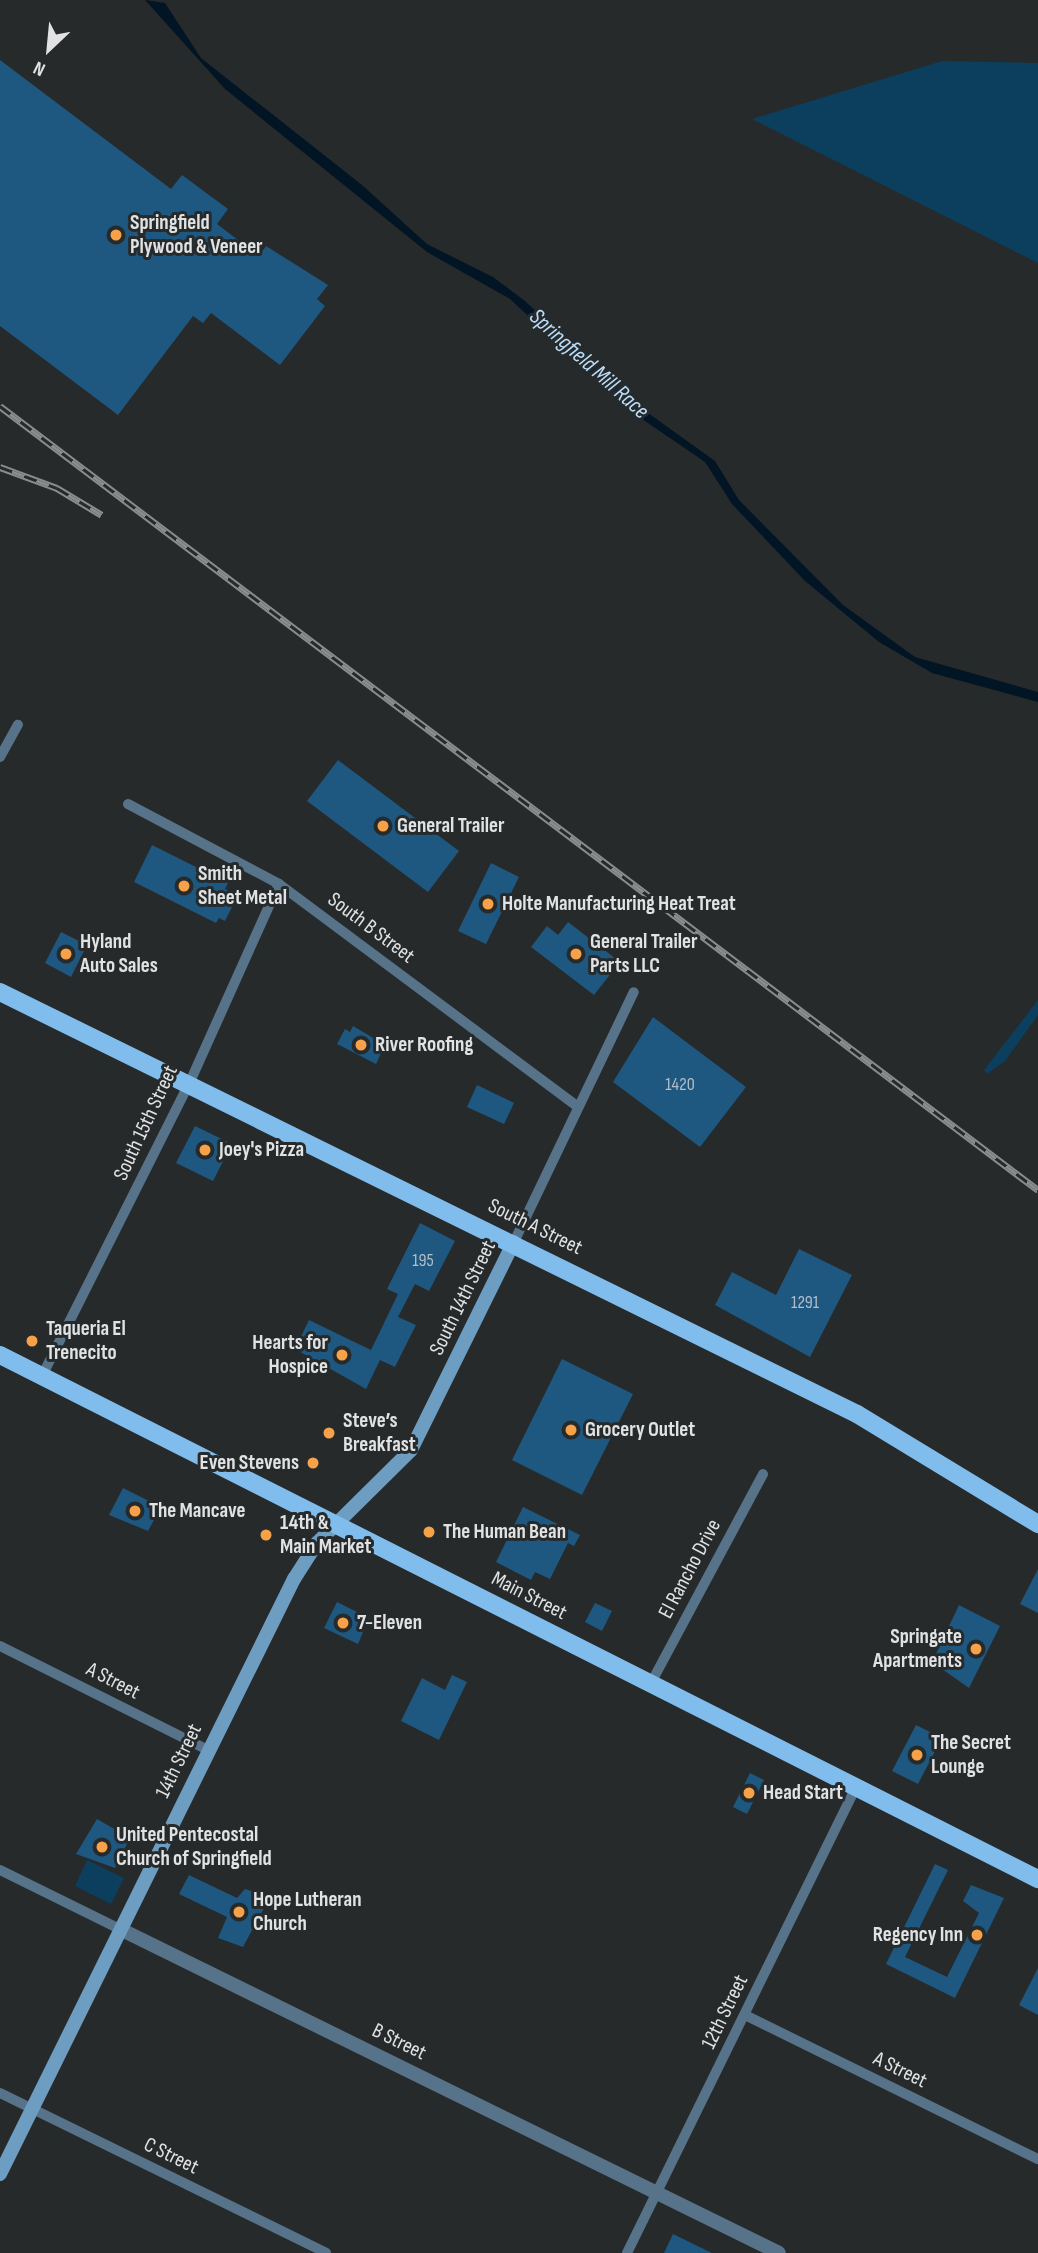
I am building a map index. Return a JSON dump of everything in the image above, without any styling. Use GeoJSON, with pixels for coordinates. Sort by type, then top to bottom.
{"type":"FeatureCollection","features":[{"type":"Feature","properties":{"kind":"main road","name":"South A Street"},"geometry":{"type":"LineString","coordinates":[[0,992],[514,1241],[857,1413],[1038,1524]]}},
{"type":"Feature","properties":{"kind":"main road","name":"South 14th Street"},"geometry":{"type":"LineString","coordinates":[[334,1524],[411,1450],[514,1241]]}},
{"type":"Feature","properties":{"kind":"main road","name":"Main Street"},"geometry":{"type":"LineString","coordinates":[[0,1355],[1038,1879]]}},
{"type":"Feature","properties":{"kind":"main road","name":"14th Street"},"geometry":{"type":"LineString","coordinates":[[0,2174],[293,1579],[334,1524]]}},
{"type":"Feature","properties":{"kind":"street"},"geometry":{"type":"LineString","coordinates":[[0,757],[18,725]]}},
{"type":"Feature","properties":{"kind":"street","name":"South B Street"},"geometry":{"type":"LineString","coordinates":[[128,804],[279,884],[576,1105]]}},
{"type":"Feature","properties":{"kind":"street","name":"South 15th Street"},"geometry":{"type":"LineString","coordinates":[[42,1376],[189,1084],[279,884]]}},
{"type":"Feature","properties":{"kind":"street","name":"South 14th Street"},"geometry":{"type":"LineString","coordinates":[[514,1241],[576,1105],[634,992]]}},
{"type":"Feature","properties":{"kind":"street","name":"El Rancho Drive"},"geometry":{"type":"LineString","coordinates":[[651,1683],[763,1474]]}},
{"type":"Feature","properties":{"kind":"street","name":"A Street"},"geometry":{"type":"LineString","coordinates":[[0,1646],[208,1750]]}},
{"type":"Feature","properties":{"kind":"street","name":"12th Street"},"geometry":{"type":"LineString","coordinates":[[627,2253],[856,1787]]}},
{"type":"Feature","properties":{"kind":"street","name":"B Street"},"geometry":{"type":"LineString","coordinates":[[0,1870],[779,2253]]}},
{"type":"Feature","properties":{"kind":"street","name":"A Street"},"geometry":{"type":"LineString","coordinates":[[745,2015],[1038,2159]]}},
{"type":"Feature","properties":{"kind":"street","name":"C Street"},"geometry":{"type":"LineString","coordinates":[[0,2093],[326,2253]]}},
{"type":"Feature","properties":{"kind":"shaded area"},"geometry":{"type":"Polygon","coordinates":[[[942,61],[1038,63],[1038,263],[752,119],[942,61]]]}},
{"type":"Feature","properties":{"kind":"shaded area"},"geometry":{"type":"Polygon","coordinates":[[[1038,1000],[1038,1015],[1005,1061],[987,1074],[984,1070],[1038,1000]]]}},
{"type":"Feature","properties":{"kind":"shaded area"},"geometry":{"type":"Polygon","coordinates":[[[87,1860],[124,1878],[111,1904],[75,1886],[87,1860]]]}},
{"type":"Feature","properties":{"kind":"water","name":"Springfield Mill Race"},"geometry":{"type":"Polygon","coordinates":[[[145,0],[165,3],[201,58],[362,185],[427,244],[493,277],[525,301],[634,403],[715,461],[739,500],[843,605],[915,657],[1038,692],[1038,702],[932,673],[879,642],[805,581],[732,504],[705,462],[629,410],[510,299],[427,252],[225,89],[145,0]]]}},
{"type":"Feature","properties":{"kind":"building","name":"Springfield Plywood & Veneer"},"geometry":{"type":"Polygon","coordinates":[[[0,60],[171,189],[182,175],[228,209],[217,224],[259,256],[266,246],[328,285],[317,299],[325,306],[280,365],[211,313],[203,323],[193,316],[118,415],[0,326],[0,60]]]}},
{"type":"Feature","properties":{"kind":"building","name":"General Trailer"},"geometry":{"type":"Polygon","coordinates":[[[338,760],[459,851],[428,892],[307,801],[338,760]]]}},
{"type":"Feature","properties":{"kind":"building","name":"Smith Sheet Metal"},"geometry":{"type":"Polygon","coordinates":[[[152,845],[228,883],[225,889],[238,895],[225,921],[219,918],[216,923],[134,882],[152,845]]]}},
{"type":"Feature","properties":{"kind":"building","name":"Holte Manufacturing Heat Treat"},"geometry":{"type":"Polygon","coordinates":[[[491,863],[519,877],[486,944],[458,931],[491,863]]]}},
{"type":"Feature","properties":{"kind":"building","name":"General Trailer Parts LLC"},"geometry":{"type":"Polygon","coordinates":[[[568,922],[620,962],[594,995],[531,947],[547,926],[558,935],[568,922]]]}},
{"type":"Feature","properties":{"kind":"building","name":"Hyland Auto Sales"},"geometry":{"type":"Polygon","coordinates":[[[61,932],[87,945],[71,977],[45,963],[61,932]]]}},
{"type":"Feature","properties":{"kind":"building","name":"General Trailer Parts LLC"},"geometry":{"type":"Polygon","coordinates":[[[653,1017],[746,1087],[700,1147],[613,1082],[653,1017]]]}},
{"type":"Feature","properties":{"kind":"building","name":"River Roofing"},"geometry":{"type":"Polygon","coordinates":[[[353,1026],[385,1045],[376,1064],[337,1044],[345,1029],[350,1032],[353,1026]]]}},
{"type":"Feature","properties":{"kind":"building"},"geometry":{"type":"Polygon","coordinates":[[[477,1085],[514,1103],[504,1124],[467,1107],[477,1085]]]}},
{"type":"Feature","properties":{"kind":"building","name":"Joey's Pizza"},"geometry":{"type":"Polygon","coordinates":[[[195,1126],[232,1144],[213,1181],[176,1163],[195,1126]]]}},
{"type":"Feature","properties":{"kind":"building"},"geometry":{"type":"Polygon","coordinates":[[[420,1223],[455,1241],[429,1291],[415,1284],[398,1317],[416,1325],[395,1367],[380,1360],[366,1389],[295,1349],[309,1320],[371,1350],[398,1294],[387,1289],[420,1223]]]}},
{"type":"Feature","properties":{"kind":"building"},"geometry":{"type":"Polygon","coordinates":[[[799,1249],[852,1275],[810,1357],[715,1305],[732,1272],[776,1295],[799,1249]]]}},
{"type":"Feature","properties":{"kind":"building","name":"Grocery Outlet"},"geometry":{"type":"Polygon","coordinates":[[[562,1359],[633,1394],[582,1495],[512,1460],[562,1359]]]}},
{"type":"Feature","properties":{"kind":"building","name":"The Mancave"},"geometry":{"type":"Polygon","coordinates":[[[123,1488],[161,1507],[148,1531],[109,1515],[123,1488]]]}},
{"type":"Feature","properties":{"kind":"building"},"geometry":{"type":"Polygon","coordinates":[[[523,1507],[580,1535],[574,1546],[568,1543],[550,1579],[535,1572],[531,1580],[496,1562],[523,1507]]]}},
{"type":"Feature","properties":{"kind":"building"},"geometry":{"type":"Polygon","coordinates":[[[1038,1569],[1038,1613],[1020,1604],[1038,1569]]]}},
{"type":"Feature","properties":{"kind":"building","name":"7-Eleven"},"geometry":{"type":"Polygon","coordinates":[[[337,1602],[369,1618],[358,1644],[324,1628],[337,1602]]]}},
{"type":"Feature","properties":{"kind":"building"},"geometry":{"type":"Polygon","coordinates":[[[595,1603],[612,1611],[602,1631],[585,1622],[595,1603]]]}},
{"type":"Feature","properties":{"kind":"building"},"geometry":{"type":"Polygon","coordinates":[[[959,1605],[1000,1626],[969,1688],[932,1662],[959,1605]]]}},
{"type":"Feature","properties":{"kind":"building"},"geometry":{"type":"Polygon","coordinates":[[[452,1675],[467,1682],[439,1740],[401,1721],[422,1678],[445,1690],[452,1675]]]}},
{"type":"Feature","properties":{"kind":"building","name":"The Secret Lounge"},"geometry":{"type":"Polygon","coordinates":[[[916,1725],[942,1738],[918,1784],[892,1771],[916,1725]]]}},
{"type":"Feature","properties":{"kind":"building","name":"Head Start"},"geometry":{"type":"Polygon","coordinates":[[[750,1773],[764,1780],[747,1814],[733,1807],[750,1773]]]}},
{"type":"Feature","properties":{"kind":"building","name":"United Pentecostal Church of Springfield"},"geometry":{"type":"Polygon","coordinates":[[[97,1819],[130,1838],[115,1868],[76,1854],[97,1819]]]}},
{"type":"Feature","properties":{"kind":"building","name":"Regency Inn"},"geometry":{"type":"Polygon","coordinates":[[[935,1864],[948,1870],[905,1957],[947,1977],[979,1913],[963,1901],[971,1885],[1004,1898],[955,1998],[886,1964],[935,1864]]]}},
{"type":"Feature","properties":{"kind":"building","name":"Hope Lutheran Church"},"geometry":{"type":"Polygon","coordinates":[[[189,1875],[237,1898],[245,1889],[261,1894],[264,1908],[243,1947],[218,1938],[227,1917],[179,1894],[189,1875]]]}},
{"type":"Feature","properties":{"kind":"building"},"geometry":{"type":"Polygon","coordinates":[[[1038,1968],[1038,2015],[1019,2005],[1038,1968]]]}},
{"type":"Feature","properties":{"kind":"building"},"geometry":{"type":"Polygon","coordinates":[[[673,2234],[712,2253],[664,2253],[673,2234]]]}},
{"type":"Feature","properties":{"kind":"railway"},"geometry":{"type":"LineString","coordinates":[[0,406],[1038,1190]]}},
{"type":"Feature","properties":{"kind":"railway"},"geometry":{"type":"LineString","coordinates":[[0,467],[57,488],[102,515]]}},
{"type":"Feature","properties":{"kind":"place","name":"Springfield Plywood & Veneer"},"geometry":{"type":"Point","coordinates":[116,235]}},
{"type":"Feature","properties":{"kind":"place","name":"General Trailer"},"geometry":{"type":"Point","coordinates":[383,826]}},
{"type":"Feature","properties":{"kind":"place","name":"Smith Sheet Metal"},"geometry":{"type":"Point","coordinates":[184,886]}},
{"type":"Feature","properties":{"kind":"place","name":"Holte Manufacturing Heat Treat"},"geometry":{"type":"Point","coordinates":[488,904]}},
{"type":"Feature","properties":{"kind":"place","name":"Hyland Auto Sales"},"geometry":{"type":"Point","coordinates":[66,954]}},
{"type":"Feature","properties":{"kind":"place","name":"General Trailer Parts LLC"},"geometry":{"type":"Point","coordinates":[576,954]}},
{"type":"Feature","properties":{"kind":"place","name":"River Roofing"},"geometry":{"type":"Point","coordinates":[361,1045]}},
{"type":"Feature","properties":{"kind":"place","name":"Joey's Pizza"},"geometry":{"type":"Point","coordinates":[205,1150]}},
{"type":"Feature","properties":{"kind":"place","name":"Taqueria El Trenecito"},"geometry":{"type":"Point","coordinates":[32,1341]}},
{"type":"Feature","properties":{"kind":"place","name":"Hearts for Hospice"},"geometry":{"type":"Point","coordinates":[342,1355]}},
{"type":"Feature","properties":{"kind":"place","name":"Grocery Outlet"},"geometry":{"type":"Point","coordinates":[571,1430]}},
{"type":"Feature","properties":{"kind":"place","name":"Steve’s Breakfast"},"geometry":{"type":"Point","coordinates":[329,1433]}},
{"type":"Feature","properties":{"kind":"place","name":"Even Stevens"},"geometry":{"type":"Point","coordinates":[313,1463]}},
{"type":"Feature","properties":{"kind":"place","name":"The Mancave"},"geometry":{"type":"Point","coordinates":[135,1511]}},
{"type":"Feature","properties":{"kind":"place","name":"The Human Bean"},"geometry":{"type":"Point","coordinates":[429,1532]}},
{"type":"Feature","properties":{"kind":"place","name":"14th & Main Market"},"geometry":{"type":"Point","coordinates":[266,1535]}},
{"type":"Feature","properties":{"kind":"place","name":"7-Eleven"},"geometry":{"type":"Point","coordinates":[343,1623]}},
{"type":"Feature","properties":{"kind":"place","name":"Springate Apartments"},"geometry":{"type":"Point","coordinates":[976,1649]}},
{"type":"Feature","properties":{"kind":"place","name":"The Secret Lounge"},"geometry":{"type":"Point","coordinates":[917,1755]}},
{"type":"Feature","properties":{"kind":"place","name":"Head Start"},"geometry":{"type":"Point","coordinates":[749,1793]}},
{"type":"Feature","properties":{"kind":"place","name":"United Pentecostal Church of Springfield"},"geometry":{"type":"Point","coordinates":[102,1847]}},
{"type":"Feature","properties":{"kind":"place","name":"Hope Lutheran Church"},"geometry":{"type":"Point","coordinates":[239,1912]}},
{"type":"Feature","properties":{"kind":"place","name":"Regency Inn"},"geometry":{"type":"Point","coordinates":[977,1935]}}]}
